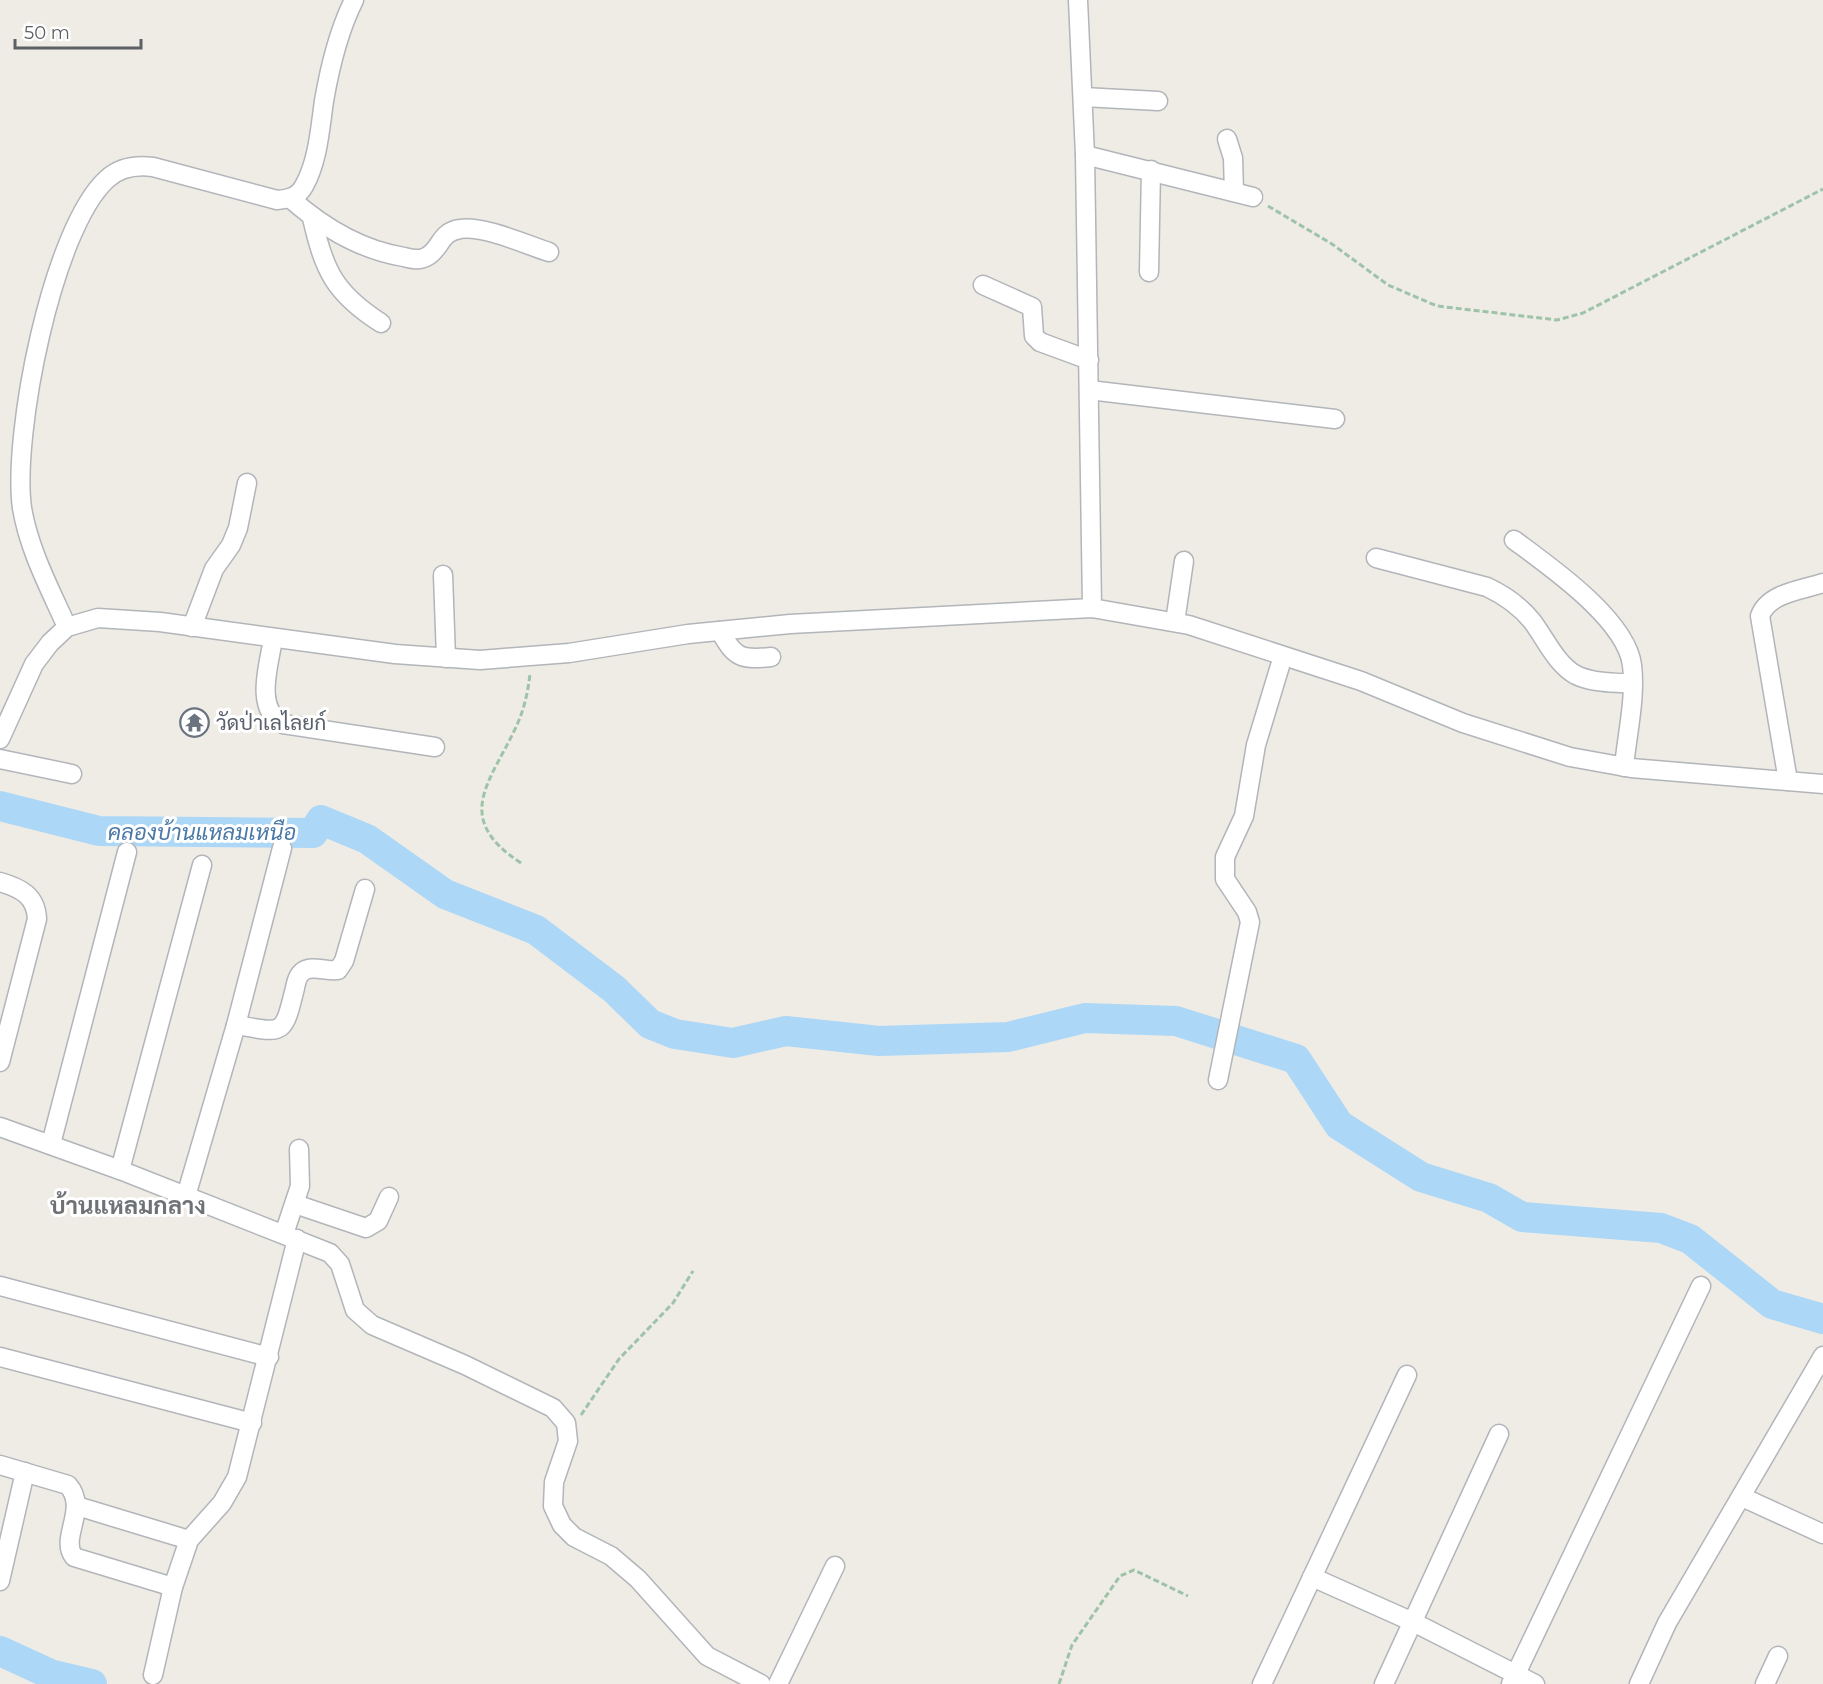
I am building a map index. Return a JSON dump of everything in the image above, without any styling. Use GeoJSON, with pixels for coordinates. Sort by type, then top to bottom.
{"type":"FeatureCollection","features":[{"type":"Feature","properties":{"kind":"street"},"geometry":{"type":"LineString","coordinates":[[67,627],[34,550],[22,509],[20,461],[40,332],[67,242],[88,204],[107,179],[134,165],[153,167],[277,200],[291,199],[303,188],[311,170],[332,63],[344,20],[354,0]]}},
{"type":"Feature","properties":{"kind":"street"},"geometry":{"type":"LineString","coordinates":[[1078,0],[1085,155],[1092,608]]}},
{"type":"Feature","properties":{"kind":"street"},"geometry":{"type":"LineString","coordinates":[[1083,97],[1158,101]]}},
{"type":"Feature","properties":{"kind":"street"},"geometry":{"type":"LineString","coordinates":[[1227,139],[1233,158],[1234,192]]}},
{"type":"Feature","properties":{"kind":"street"},"geometry":{"type":"LineString","coordinates":[[1085,155],[1253,197]]}},
{"type":"Feature","properties":{"kind":"street"},"geometry":{"type":"LineString","coordinates":[[1149,272],[1151,170]]}},
{"type":"Feature","properties":{"kind":"street"},"geometry":{"type":"LineString","coordinates":[[291,199],[312,218],[361,246],[384,254],[419,260],[429,256],[447,233],[473,228],[549,252]]}},
{"type":"Feature","properties":{"kind":"street"},"geometry":{"type":"LineString","coordinates":[[312,218],[328,274],[354,303],[381,323]]}},
{"type":"Feature","properties":{"kind":"street"},"geometry":{"type":"LineString","coordinates":[[983,285],[1032,307],[1034,336],[1040,342],[1089,360]]}},
{"type":"Feature","properties":{"kind":"street"},"geometry":{"type":"LineString","coordinates":[[1089,390],[1335,419]]}},
{"type":"Feature","properties":{"kind":"street"},"geometry":{"type":"LineString","coordinates":[[192,627],[214,569],[231,544],[238,528],[247,483]]}},
{"type":"Feature","properties":{"kind":"street"},"geometry":{"type":"LineString","coordinates":[[1514,540],[1576,586],[1598,607],[1620,637],[1632,664],[1624,767]]}},
{"type":"Feature","properties":{"kind":"street"},"geometry":{"type":"LineString","coordinates":[[1376,558],[1487,587],[1501,593],[1530,618],[1562,665],[1576,675],[1591,680],[1631,684]]}},
{"type":"Feature","properties":{"kind":"street"},"geometry":{"type":"LineString","coordinates":[[1175,622],[1184,561]]}},
{"type":"Feature","properties":{"kind":"street"},"geometry":{"type":"LineString","coordinates":[[443,575],[446,658]]}},
{"type":"Feature","properties":{"kind":"street"},"geometry":{"type":"LineString","coordinates":[[1788,781],[1760,615],[1764,605],[1773,599],[1823,583]]}},
{"type":"Feature","properties":{"kind":"street"},"geometry":{"type":"LineString","coordinates":[[0,739],[34,664],[50,643],[67,627],[98,618],[480,660],[532,657],[720,631],[939,614],[1092,608],[1175,622],[1361,681],[1463,723],[1570,758],[1624,767],[1823,784]]}},
{"type":"Feature","properties":{"kind":"street"},"geometry":{"type":"LineString","coordinates":[[720,631],[730,649],[740,657],[771,657]]}},
{"type":"Feature","properties":{"kind":"street"},"geometry":{"type":"LineString","coordinates":[[273,639],[266,704],[273,718],[283,723],[435,747]]}},
{"type":"Feature","properties":{"kind":"street"},"geometry":{"type":"LineString","coordinates":[[1218,1080],[1250,922],[1243,905],[1225,879],[1225,857],[1244,816],[1256,745],[1283,656]]}},
{"type":"Feature","properties":{"kind":"street"},"geometry":{"type":"LineString","coordinates":[[0,759],[72,774]]}},
{"type":"Feature","properties":{"kind":"street"},"geometry":{"type":"LineString","coordinates":[[186,1196],[237,1025],[282,848]]}},
{"type":"Feature","properties":{"kind":"street"},"geometry":{"type":"LineString","coordinates":[[51,1144],[127,852]]}},
{"type":"Feature","properties":{"kind":"street"},"geometry":{"type":"LineString","coordinates":[[120,1170],[202,865]]}},
{"type":"Feature","properties":{"kind":"street"},"geometry":{"type":"LineString","coordinates":[[0,882],[25,892],[33,900],[37,920],[0,1062]]}},
{"type":"Feature","properties":{"kind":"street"},"geometry":{"type":"LineString","coordinates":[[237,1025],[273,1031],[280,1029],[287,1020],[297,977],[303,970],[338,970],[344,962],[365,890]]}},
{"type":"Feature","properties":{"kind":"street"},"geometry":{"type":"LineString","coordinates":[[0,1126],[290,1236],[336,1258],[355,1310],[372,1325],[538,1399],[553,1408],[566,1423],[568,1441],[554,1482],[553,1506],[562,1525],[574,1537],[611,1556],[638,1579],[707,1656],[761,1684]]}},
{"type":"Feature","properties":{"kind":"street"},"geometry":{"type":"LineString","coordinates":[[153,1675],[172,1587],[189,1539],[222,1503],[237,1477],[252,1423],[269,1357],[290,1236],[301,1171],[299,1149]]}},
{"type":"Feature","properties":{"kind":"street"},"geometry":{"type":"LineString","coordinates":[[295,1204],[366,1228],[378,1221],[389,1197]]}},
{"type":"Feature","properties":{"kind":"street"},"geometry":{"type":"LineString","coordinates":[[0,1286],[269,1357]]}},
{"type":"Feature","properties":{"kind":"street"},"geometry":{"type":"LineString","coordinates":[[1513,1679],[1701,1286]]}},
{"type":"Feature","properties":{"kind":"street"},"geometry":{"type":"LineString","coordinates":[[1639,1684],[1667,1623],[1823,1356]]}},
{"type":"Feature","properties":{"kind":"street"},"geometry":{"type":"LineString","coordinates":[[0,1357],[252,1423]]}},
{"type":"Feature","properties":{"kind":"street"},"geometry":{"type":"LineString","coordinates":[[1262,1684],[1407,1375]]}},
{"type":"Feature","properties":{"kind":"street"},"geometry":{"type":"LineString","coordinates":[[1384,1684],[1499,1434]]}},
{"type":"Feature","properties":{"kind":"street"},"geometry":{"type":"LineString","coordinates":[[0,1465],[69,1485],[76,1494],[77,1506],[69,1548],[74,1557],[172,1587]]}},
{"type":"Feature","properties":{"kind":"street"},"geometry":{"type":"LineString","coordinates":[[0,1581],[24,1472]]}},
{"type":"Feature","properties":{"kind":"street"},"geometry":{"type":"LineString","coordinates":[[1742,1497],[1823,1534]]}},
{"type":"Feature","properties":{"kind":"street"},"geometry":{"type":"LineString","coordinates":[[77,1506],[189,1539]]}},
{"type":"Feature","properties":{"kind":"street"},"geometry":{"type":"LineString","coordinates":[[778,1684],[835,1566]]}},
{"type":"Feature","properties":{"kind":"street"},"geometry":{"type":"LineString","coordinates":[[1312,1577],[1413,1622],[1513,1679],[1535,1684]]}},
{"type":"Feature","properties":{"kind":"street"},"geometry":{"type":"LineString","coordinates":[[1765,1684],[1778,1656]]}},
{"type":"Feature","properties":{"kind":"path"},"geometry":{"type":"LineString","coordinates":[[1253,197],[1332,244],[1388,285],[1437,306],[1557,320],[1583,313],[1823,189]]}},
{"type":"Feature","properties":{"kind":"path"},"geometry":{"type":"LineString","coordinates":[[521,863],[500,850],[487,833],[481,813],[483,796],[494,764],[522,712],[532,657]]}},
{"type":"Feature","properties":{"kind":"path"},"geometry":{"type":"LineString","coordinates":[[566,1423],[579,1418],[619,1359],[673,1303],[693,1271]]}},
{"type":"Feature","properties":{"kind":"path"},"geometry":{"type":"LineString","coordinates":[[1059,1684],[1072,1645],[1120,1576],[1134,1570],[1188,1596]]}},
{"type":"Feature","properties":{"kind":"waterway","name":"คลองบ้านแหลมเหนือ"},"geometry":{"type":"LineString","coordinates":[[0,806],[99,831],[313,833],[321,820],[367,839],[445,894],[536,930],[614,989],[650,1024],[675,1034],[733,1043],[786,1031],[879,1041],[1008,1037],[1085,1018],[1176,1021],[1296,1059],[1339,1125],[1421,1177],[1489,1198],[1522,1217],[1661,1228],[1690,1239],[1772,1304],[1823,1319]]}},
{"type":"Feature","properties":{"kind":"waterway"},"geometry":{"type":"LineString","coordinates":[[0,1651],[50,1674],[92,1684]]}},
{"type":"Feature","properties":{"kind":"place","name":"วัดป่าเลไลยก์"},"geometry":{"type":"Point","coordinates":[195,722]}},
{"type":"Feature","properties":{"kind":"district","name":"บ้านแหลมกลาง"},"geometry":{"type":"Point","coordinates":[128,1205]}}]}
